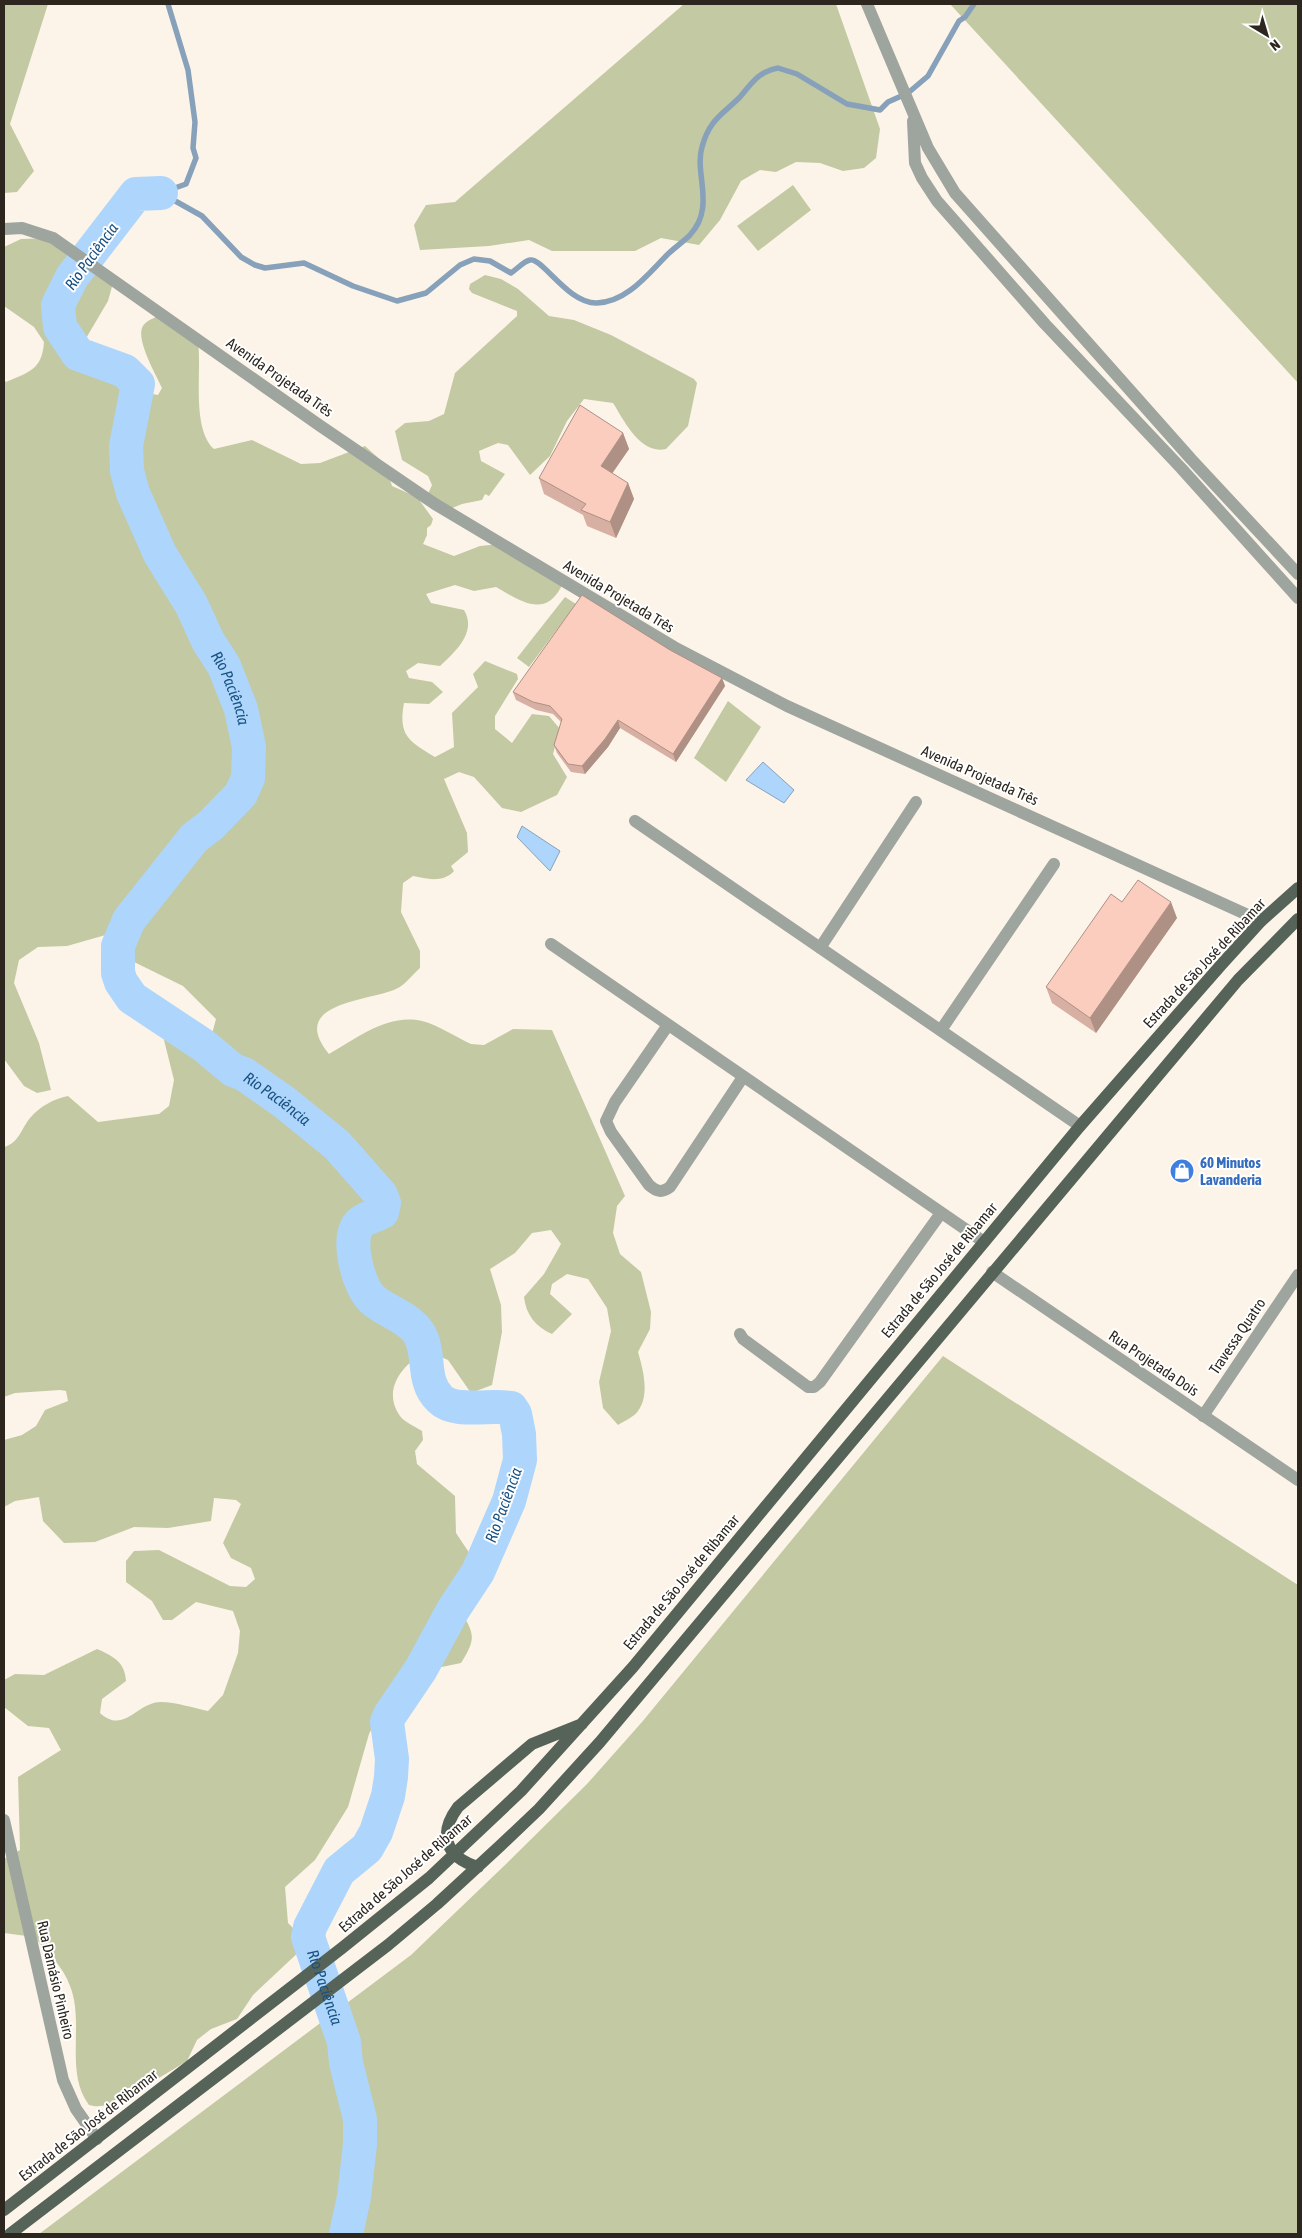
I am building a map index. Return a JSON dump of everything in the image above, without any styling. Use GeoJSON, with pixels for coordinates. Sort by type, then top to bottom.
{"type":"FeatureCollection","features":[{"type":"Feature","properties":{"kind":"main road","name":"Estrada de São José de Ribamar"},"geometry":{"type":"LineString","coordinates":[[4,2210],[342,1948],[454,1856],[521,1791],[633,1666],[1080,1126],[1261,921],[1298,888]]}},
{"type":"Feature","properties":{"kind":"main road"},"geometry":{"type":"LineString","coordinates":[[10,2234],[360,1967],[438,1904],[540,1809],[600,1742],[870,1422],[992,1272],[1238,980],[1298,919]]}},
{"type":"Feature","properties":{"kind":"main road"},"geometry":{"type":"LineString","coordinates":[[478,1867],[454,1856],[449,1846],[446,1831],[458,1807],[532,1744],[582,1724]]}},
{"type":"Feature","properties":{"kind":"street"},"geometry":{"type":"LineString","coordinates":[[867,4],[928,148],[955,193],[1191,459],[1298,574]]}},
{"type":"Feature","properties":{"kind":"street"},"geometry":{"type":"LineString","coordinates":[[913,114],[915,163],[928,189],[1069,351],[1209,498],[1298,598]]}},
{"type":"Feature","properties":{"kind":"street","name":"Avenida Projetada Três"},"geometry":{"type":"LineString","coordinates":[[4,229],[22,228],[52,238],[435,504],[674,647],[787,706],[1261,921]]}},
{"type":"Feature","properties":{"kind":"street"},"geometry":{"type":"LineString","coordinates":[[1069,351],[1083,339]]}},
{"type":"Feature","properties":{"kind":"street"},"geometry":{"type":"LineString","coordinates":[[1181,468],[1191,459]]}},
{"type":"Feature","properties":{"kind":"street"},"geometry":{"type":"LineString","coordinates":[[1209,498],[1219,489]]}},
{"type":"Feature","properties":{"kind":"street"},"geometry":{"type":"LineString","coordinates":[[820,948],[916,802]]}},
{"type":"Feature","properties":{"kind":"street"},"geometry":{"type":"LineString","coordinates":[[635,821],[1080,1126]]}},
{"type":"Feature","properties":{"kind":"street"},"geometry":{"type":"LineString","coordinates":[[941,1030],[1054,864]]}},
{"type":"Feature","properties":{"kind":"street"},"geometry":{"type":"LineString","coordinates":[[551,944],[984,1242]]}},
{"type":"Feature","properties":{"kind":"street"},"geometry":{"type":"LineString","coordinates":[[668,1025],[614,1102],[606,1121],[611,1132],[649,1185],[656,1191],[664,1191],[670,1187],[743,1077]]}},
{"type":"Feature","properties":{"kind":"street"},"geometry":{"type":"LineString","coordinates":[[740,1334],[743,1339],[808,1387],[814,1387],[820,1382],[941,1213]]}},
{"type":"Feature","properties":{"kind":"street","name":"Rua Projetada Dois"},"geometry":{"type":"LineString","coordinates":[[992,1272],[1298,1480]]}},
{"type":"Feature","properties":{"kind":"street","name":"Travessa Quatro"},"geometry":{"type":"LineString","coordinates":[[1203,1416],[1298,1275]]}},
{"type":"Feature","properties":{"kind":"street","name":"Rua Damásio Pinheiro"},"geometry":{"type":"LineString","coordinates":[[4,1820],[63,2080],[76,2109],[97,2139]]}},
{"type":"Feature","properties":{"kind":"green space"},"geometry":{"type":"Polygon","coordinates":[[[4,4],[48,4],[10,124],[34,171],[17,192],[4,193],[4,4]]]}},
{"type":"Feature","properties":{"kind":"green space"},"geometry":{"type":"Polygon","coordinates":[[[684,4],[836,4],[880,129],[876,158],[864,168],[843,171],[820,163],[796,162],[776,172],[760,170],[741,181],[720,220],[699,245],[661,238],[635,251],[552,251],[529,240],[489,246],[420,250],[414,225],[426,205],[455,202],[684,4]]]}},
{"type":"Feature","properties":{"kind":"green space"},"geometry":{"type":"Polygon","coordinates":[[[950,4],[1298,4],[1298,383],[950,4]]]}},
{"type":"Feature","properties":{"kind":"green space"},"geometry":{"type":"Polygon","coordinates":[[[793,185],[811,210],[758,251],[737,226],[793,185]]]}},
{"type":"Feature","properties":{"kind":"green space"},"geometry":{"type":"Polygon","coordinates":[[[53,238],[113,283],[108,301],[85,340],[96,357],[115,375],[138,389],[158,395],[162,388],[148,358],[141,334],[145,324],[158,316],[198,343],[199,398],[202,427],[207,440],[214,449],[252,440],[301,464],[320,463],[365,446],[385,464],[392,486],[417,497],[433,519],[431,525],[427,528],[427,535],[423,544],[454,556],[480,546],[500,544],[563,583],[557,594],[549,601],[541,604],[524,602],[496,587],[474,591],[455,585],[426,594],[431,603],[464,610],[468,626],[463,641],[440,666],[418,663],[406,671],[409,678],[432,682],[443,692],[429,704],[404,703],[404,730],[412,742],[435,757],[454,747],[452,713],[478,687],[473,674],[485,661],[517,674],[518,679],[495,716],[495,729],[512,743],[532,714],[549,716],[560,729],[553,754],[567,777],[557,795],[521,812],[502,808],[474,777],[459,772],[444,779],[467,833],[468,852],[451,866],[454,871],[450,875],[440,879],[413,876],[403,883],[401,912],[420,951],[420,968],[396,989],[337,1006],[325,1014],[318,1024],[319,1037],[329,1054],[373,1028],[409,1019],[422,1021],[441,1028],[471,1044],[484,1045],[513,1029],[552,1030],[625,1196],[617,1206],[613,1233],[620,1254],[641,1272],[651,1312],[650,1329],[638,1352],[645,1390],[642,1405],[636,1413],[618,1425],[603,1408],[599,1382],[611,1331],[607,1308],[588,1279],[567,1274],[552,1284],[550,1294],[572,1314],[552,1334],[541,1328],[533,1320],[527,1309],[524,1297],[544,1274],[561,1244],[551,1230],[532,1233],[515,1253],[490,1269],[501,1305],[502,1332],[492,1385],[471,1393],[448,1360],[427,1351],[410,1362],[403,1370],[394,1387],[395,1406],[402,1418],[422,1431],[423,1440],[415,1451],[417,1464],[455,1496],[456,1533],[474,1560],[472,1579],[457,1603],[471,1633],[472,1639],[467,1653],[461,1663],[432,1669],[412,1661],[398,1676],[369,1734],[348,1807],[315,1860],[285,1887],[288,1923],[304,1939],[303,1948],[253,1995],[237,2019],[211,2029],[197,2040],[187,2061],[134,2093],[103,2106],[89,2105],[82,2092],[76,2063],[74,2000],[63,1972],[34,1937],[4,1933],[4,1859],[20,1850],[18,1777],[61,1750],[49,1728],[28,1726],[4,1707],[4,1680],[15,1674],[44,1675],[97,1649],[117,1660],[125,1674],[126,1681],[102,1699],[100,1713],[109,1719],[116,1721],[124,1719],[152,1703],[161,1702],[208,1711],[223,1695],[238,1653],[240,1631],[233,1611],[196,1602],[172,1620],[163,1620],[152,1601],[126,1582],[126,1561],[134,1551],[159,1550],[230,1586],[246,1587],[255,1579],[251,1568],[231,1558],[223,1543],[241,1504],[236,1500],[214,1498],[211,1521],[168,1528],[134,1527],[95,1542],[64,1543],[43,1521],[39,1497],[15,1501],[4,1507],[4,1440],[22,1435],[36,1426],[45,1410],[68,1401],[66,1391],[60,1390],[15,1393],[4,1397],[4,1147],[16,1139],[30,1118],[38,1110],[52,1101],[68,1096],[98,1122],[159,1114],[169,1106],[174,1080],[161,1028],[212,1034],[216,1019],[183,986],[134,962],[122,942],[109,934],[67,946],[38,947],[19,960],[14,983],[39,1043],[51,1090],[37,1093],[24,1086],[4,1059],[4,380],[6,382],[33,369],[40,359],[44,342],[34,327],[4,306],[4,247],[21,239],[53,238]]]}},
{"type":"Feature","properties":{"kind":"green space"},"geometry":{"type":"Polygon","coordinates":[[[485,275],[501,279],[518,289],[549,316],[574,320],[611,335],[694,379],[697,383],[688,426],[666,449],[648,447],[634,435],[613,403],[584,399],[567,421],[550,456],[530,475],[508,445],[498,443],[479,451],[481,461],[505,474],[489,496],[485,494],[482,500],[462,504],[440,513],[427,496],[432,485],[428,476],[402,460],[395,431],[405,423],[429,421],[444,414],[455,373],[517,316],[517,311],[472,293],[469,289],[470,284],[485,275]]]}},
{"type":"Feature","properties":{"kind":"green space"},"geometry":{"type":"Polygon","coordinates":[[[565,597],[576,604],[529,667],[517,658],[565,597]]]}},
{"type":"Feature","properties":{"kind":"green space"},"geometry":{"type":"Polygon","coordinates":[[[728,701],[761,727],[726,782],[694,758],[728,701]]]}},
{"type":"Feature","properties":{"kind":"green space"},"geometry":{"type":"Polygon","coordinates":[[[943,1356],[1298,1585],[1298,2234],[39,2234],[411,1955],[505,1865],[587,1784],[642,1722],[943,1356]]]}},
{"type":"Feature","properties":{"kind":"water"},"geometry":{"type":"Polygon","coordinates":[[[763,762],[794,790],[784,803],[746,780],[763,762]]]}},
{"type":"Feature","properties":{"kind":"water"},"geometry":{"type":"Polygon","coordinates":[[[522,826],[560,851],[550,871],[517,837],[522,826]]]}},
{"type":"Feature","properties":{"kind":"building"},"geometry":{"type":"Polygon","coordinates":[[[580,405],[623,433],[601,466],[628,483],[610,522],[581,510],[586,504],[539,478],[580,405]]]}},
{"type":"Feature","properties":{"kind":"building"},"geometry":{"type":"Polygon","coordinates":[[[582,595],[670,650],[722,678],[673,754],[618,720],[582,766],[568,764],[554,745],[562,719],[550,706],[533,702],[513,692],[582,595]]]}},
{"type":"Feature","properties":{"kind":"building"},"geometry":{"type":"Polygon","coordinates":[[[1138,880],[1171,902],[1090,1018],[1046,987],[1111,894],[1122,902],[1138,880]]]}},
{"type":"Feature","properties":{"kind":"waterway","name":"Rio Paciência"},"geometry":{"type":"LineString","coordinates":[[161,193],[186,184],[196,158],[193,148],[195,122],[188,70],[168,4]]}},
{"type":"Feature","properties":{"kind":"waterway"},"geometry":{"type":"LineString","coordinates":[[161,193],[202,216],[241,257],[255,265],[265,268],[304,263],[353,286],[397,301],[426,293],[460,265],[474,259],[490,261],[511,273],[523,263],[530,260],[535,261],[576,296],[586,301],[597,303],[608,301],[618,298],[636,286],[690,235],[698,224],[703,202],[700,157],[708,130],[761,75],[778,68],[797,74],[847,104],[880,110],[888,102],[908,93],[928,76],[959,21],[965,17],[974,4]]}},
{"type":"Feature","properties":{"kind":"waterway","name":"Rio Paciência"},"geometry":{"type":"LineString","coordinates":[[161,193],[136,194],[72,277],[58,305],[60,327],[78,354],[125,371],[138,384],[126,446],[127,471],[133,493],[160,554],[191,604],[208,641],[224,666],[241,709],[249,747],[248,778],[241,794],[211,825],[194,838],[129,920],[118,946],[118,973],[121,982],[132,998],[203,1045],[233,1070],[244,1074],[284,1102],[337,1145],[381,1195],[384,1203],[382,1212],[361,1222],[355,1231],[355,1262],[358,1274],[367,1293],[372,1299],[408,1322],[418,1332],[425,1348],[430,1383],[440,1399],[447,1404],[455,1406],[511,1408],[515,1414],[519,1434],[520,1460],[509,1501],[478,1572],[453,1610],[421,1669],[387,1722],[392,1759],[391,1777],[388,1796],[376,1832],[367,1848],[339,1871],[310,1927],[308,1937],[344,2042],[346,2063],[360,2119],[360,2144],[354,2197],[346,2234]]}},
{"type":"Feature","properties":{"kind":"place","name":"60 Minutos Lavanderia"},"geometry":{"type":"Point","coordinates":[1182,1171]}}]}
